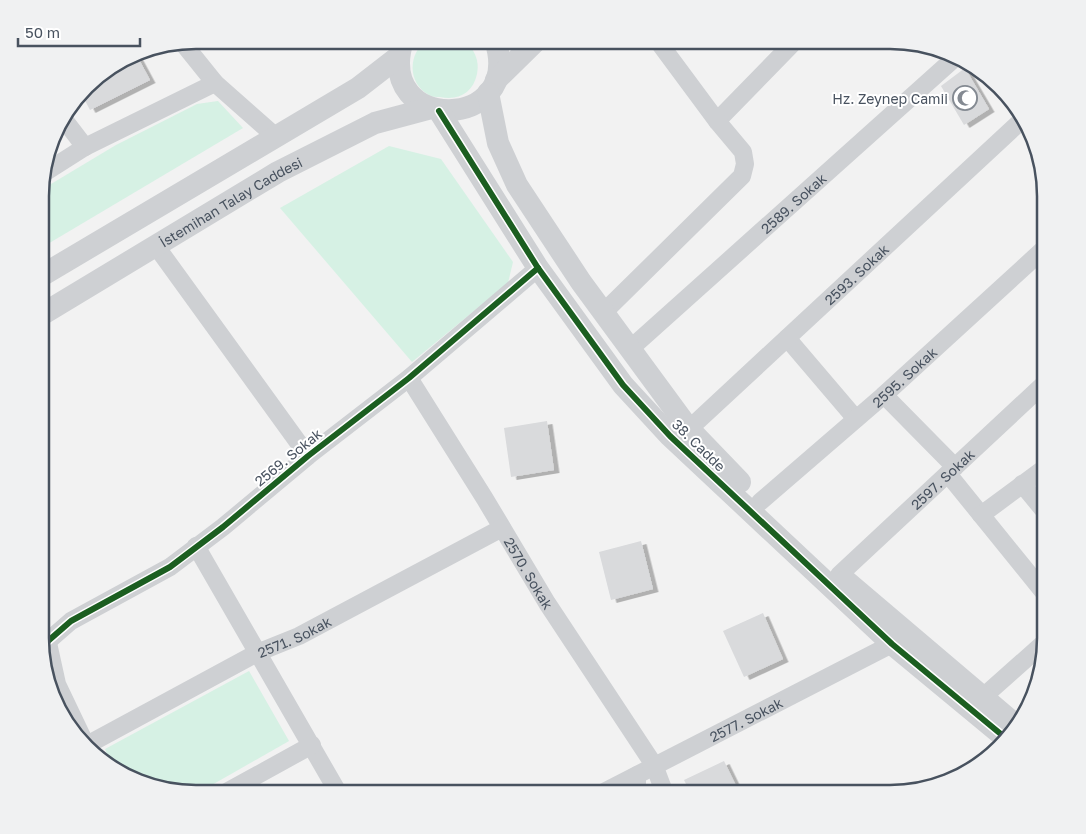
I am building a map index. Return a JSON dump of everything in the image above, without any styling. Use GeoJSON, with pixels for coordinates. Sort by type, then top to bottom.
{"type":"FeatureCollection","features":[{"type":"Feature","properties":{"kind":"street"},"geometry":{"type":"LineString","coordinates":[[188,49],[215,83],[275,136]]}},
{"type":"Feature","properties":{"kind":"street"},"geometry":{"type":"LineString","coordinates":[[49,271],[358,88],[397,49]]}},
{"type":"Feature","properties":{"kind":"street"},"geometry":{"type":"LineString","coordinates":[[402,49],[400,73],[406,88],[417,100],[435,110]]}},
{"type":"Feature","properties":{"kind":"street","name":"38. Cadde"},"geometry":{"type":"LineString","coordinates":[[497,49],[499,66],[492,87],[498,143],[517,185],[581,282],[689,429],[760,502],[839,575],[1011,721]]}},
{"type":"Feature","properties":{"kind":"street"},"geometry":{"type":"LineString","coordinates":[[492,87],[528,49]]}},
{"type":"Feature","properties":{"kind":"street"},"geometry":{"type":"LineString","coordinates":[[604,312],[742,176],[745,164],[743,152],[663,49]]}},
{"type":"Feature","properties":{"kind":"street"},"geometry":{"type":"LineString","coordinates":[[718,121],[787,49]]}},
{"type":"Feature","properties":{"kind":"street","name":"2589. Sokak"},"geometry":{"type":"LineString","coordinates":[[630,349],[950,62]]}},
{"type":"Feature","properties":{"kind":"street"},"geometry":{"type":"LineString","coordinates":[[52,168],[85,147],[215,83]]}},
{"type":"Feature","properties":{"kind":"street","name":"İstemihan Talay Caddesi"},"geometry":{"type":"LineString","coordinates":[[49,310],[278,172],[375,123],[435,110],[453,112],[466,109],[478,102],[492,87]]}},
{"type":"Feature","properties":{"kind":"street","name":"38. Cadde"},"geometry":{"type":"LineString","coordinates":[[435,110],[538,268],[624,385],[670,436],[892,644],[1001,735]]}},
{"type":"Feature","properties":{"kind":"street","name":"2593. Sokak"},"geometry":{"type":"LineString","coordinates":[[689,429],[1019,123]]}},
{"type":"Feature","properties":{"kind":"street"},"geometry":{"type":"LineString","coordinates":[[68,125],[85,147]]}},
{"type":"Feature","properties":{"kind":"street"},"geometry":{"type":"LineString","coordinates":[[156,246],[308,456]]}},
{"type":"Feature","properties":{"kind":"street","name":"2595. Sokak"},"geometry":{"type":"LineString","coordinates":[[760,502],[884,396],[1037,255]]}},
{"type":"Feature","properties":{"kind":"street","name":"2569. Sokak"},"geometry":{"type":"LineString","coordinates":[[49,637],[71,621],[170,567],[409,378],[538,268]]}},
{"type":"Feature","properties":{"kind":"street"},"geometry":{"type":"LineString","coordinates":[[787,338],[856,419]]}},
{"type":"Feature","properties":{"kind":"street","name":"2570. Sokak"},"geometry":{"type":"LineString","coordinates":[[409,378],[546,603],[654,765],[662,785]]}},
{"type":"Feature","properties":{"kind":"street","name":"2597. Sokak"},"geometry":{"type":"LineString","coordinates":[[839,575],[1037,390]]}},
{"type":"Feature","properties":{"kind":"street"},"geometry":{"type":"LineString","coordinates":[[884,396],[951,471],[981,515],[1037,584]]}},
{"type":"Feature","properties":{"kind":"street"},"geometry":{"type":"LineString","coordinates":[[981,515],[1037,473]]}},
{"type":"Feature","properties":{"kind":"street"},"geometry":{"type":"LineString","coordinates":[[1022,484],[1037,502]]}},
{"type":"Feature","properties":{"kind":"street","name":"2571. Sokak"},"geometry":{"type":"LineString","coordinates":[[94,744],[258,653],[300,636],[502,528]]}},
{"type":"Feature","properties":{"kind":"street"},"geometry":{"type":"LineString","coordinates":[[196,546],[335,785]]}},
{"type":"Feature","properties":{"kind":"street","name":"2577. Sokak"},"geometry":{"type":"LineString","coordinates":[[618,785],[892,644]]}},
{"type":"Feature","properties":{"kind":"street"},"geometry":{"type":"LineString","coordinates":[[983,697],[1037,649]]}},
{"type":"Feature","properties":{"kind":"street"},"geometry":{"type":"LineString","coordinates":[[53,672],[78,726]]}},
{"type":"Feature","properties":{"kind":"street"},"geometry":{"type":"LineString","coordinates":[[239,785],[312,745]]}},
{"type":"Feature","properties":{"kind":"street"},"geometry":{"type":"LineString","coordinates":[[637,775],[637,785]]}},
{"type":"Feature","properties":{"kind":"green space"},"geometry":{"type":"Polygon","coordinates":[[[418,49],[472,49],[476,56],[478,69],[475,81],[468,91],[459,96],[453,98],[433,97],[422,90],[414,76],[413,60],[418,49]]]}},
{"type":"Feature","properties":{"kind":"green space"},"geometry":{"type":"Polygon","coordinates":[[[218,101],[243,128],[49,243],[50,185],[116,145],[197,104],[218,101]]]}},
{"type":"Feature","properties":{"kind":"green space"},"geometry":{"type":"Polygon","coordinates":[[[389,146],[441,159],[513,262],[508,283],[412,362],[280,208],[389,146]]]}},
{"type":"Feature","properties":{"kind":"green space"},"geometry":{"type":"Polygon","coordinates":[[[249,671],[289,741],[212,785],[186,785],[167,782],[140,774],[114,760],[107,755],[105,749],[249,671]]]}},
{"type":"Feature","properties":{"kind":"building"},"geometry":{"type":"Polygon","coordinates":[[[140,61],[150,80],[90,110],[85,100],[99,85],[122,68],[140,61]]]}},
{"type":"Feature","properties":{"kind":"building","name":"Hz. Zeynep Camii"},"geometry":{"type":"Polygon","coordinates":[[[965,68],[989,109],[964,125],[941,86],[965,68]]]}},
{"type":"Feature","properties":{"kind":"building"},"geometry":{"type":"Polygon","coordinates":[[[547,421],[554,470],[511,477],[504,428],[547,421]]]}},
{"type":"Feature","properties":{"kind":"building"},"geometry":{"type":"Polygon","coordinates":[[[641,541],[653,589],[611,600],[599,552],[641,541]]]}},
{"type":"Feature","properties":{"kind":"building"},"geometry":{"type":"Polygon","coordinates":[[[763,613],[783,659],[744,677],[723,631],[763,613]]]}},
{"type":"Feature","properties":{"kind":"building"},"geometry":{"type":"Polygon","coordinates":[[[724,761],[736,785],[686,785],[684,780],[724,761]]]}},
{"type":"Feature","properties":{"kind":"cycle path"},"geometry":{"type":"LineString","coordinates":[[439,111],[538,268],[623,385],[670,436],[892,644],[1001,735]]}},
{"type":"Feature","properties":{"kind":"cycle path"},"geometry":{"type":"LineString","coordinates":[[49,640],[71,621],[170,567],[223,527],[308,456],[409,378],[538,268]]}},
{"type":"Feature","properties":{"kind":"place","name":"Hz. Zeynep Camii"},"geometry":{"type":"Point","coordinates":[965,98]}}]}
